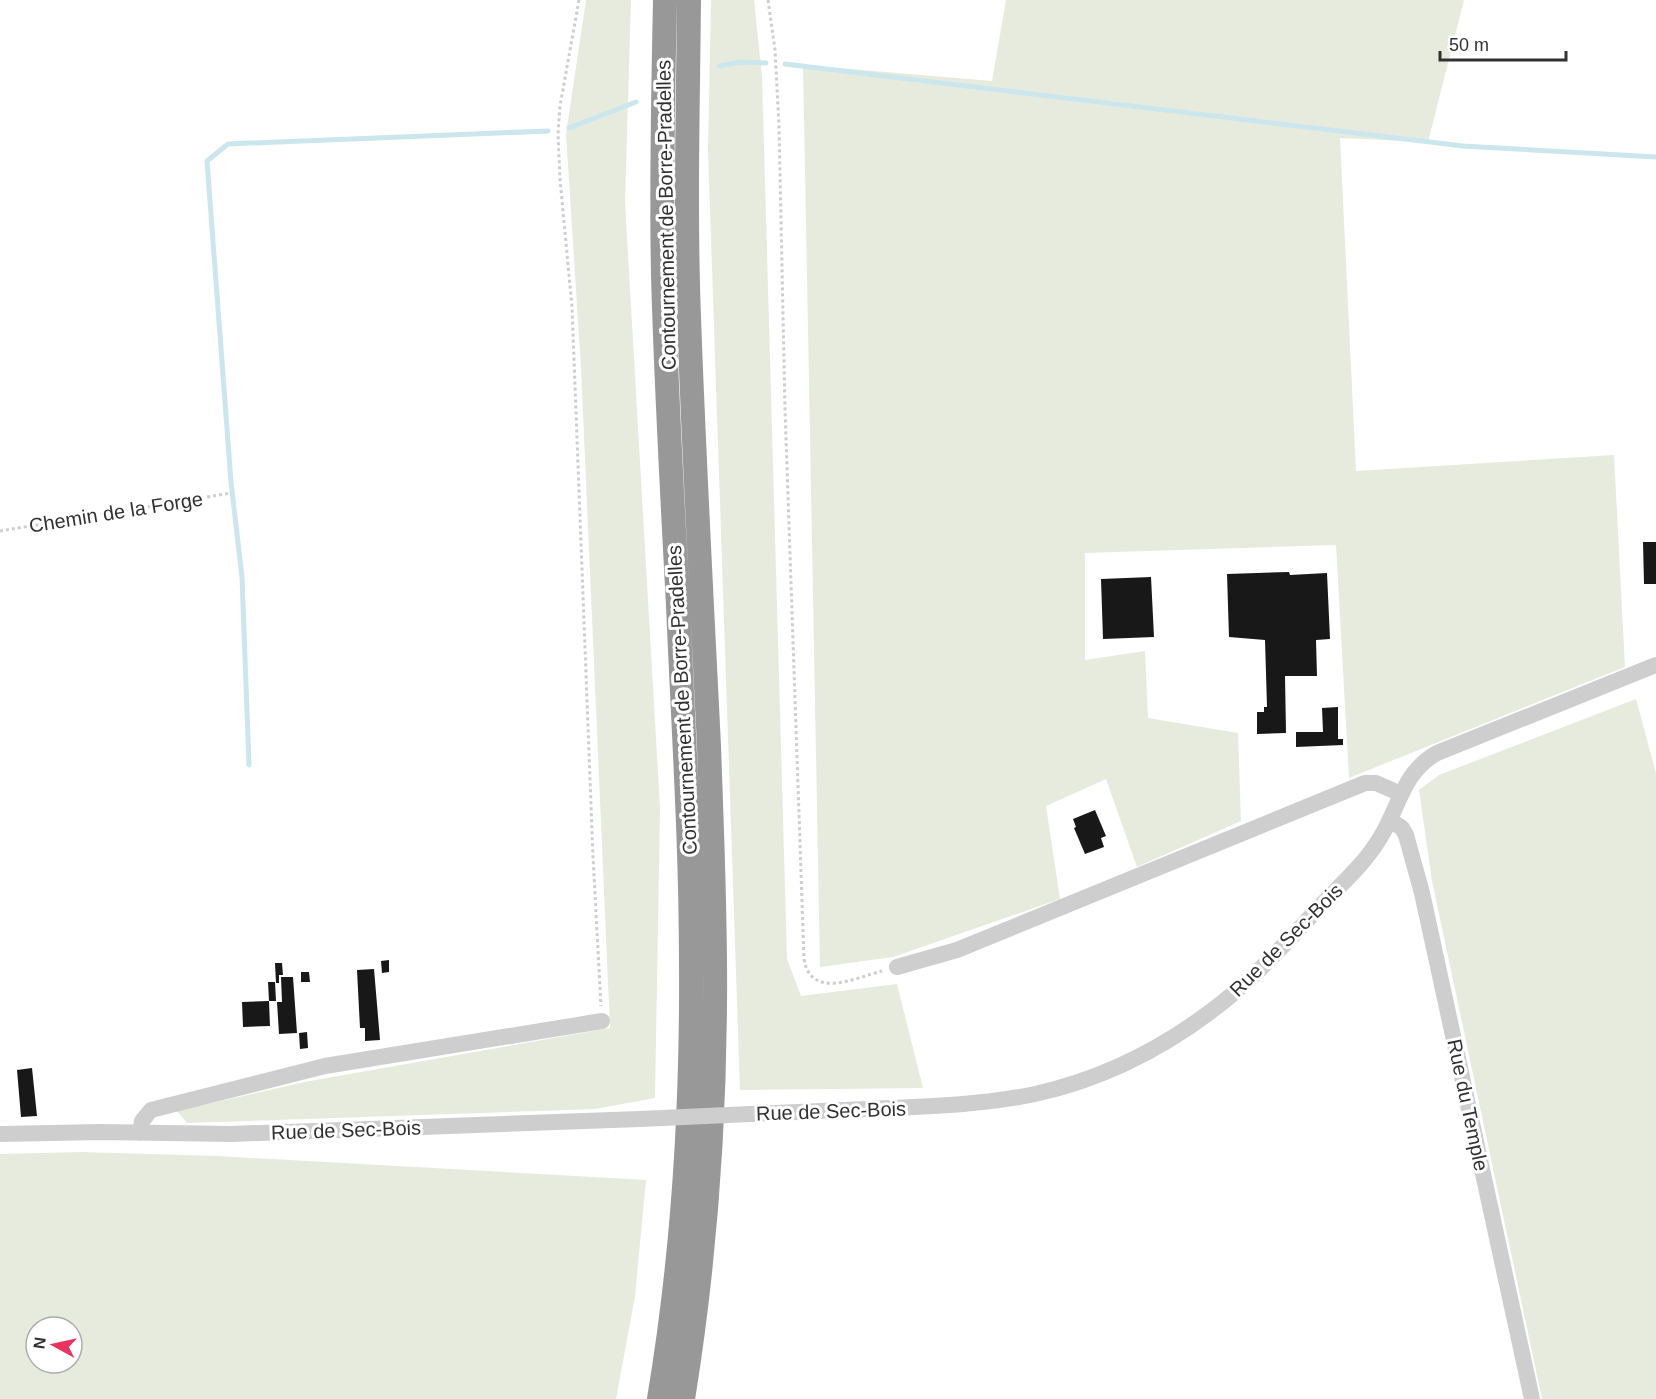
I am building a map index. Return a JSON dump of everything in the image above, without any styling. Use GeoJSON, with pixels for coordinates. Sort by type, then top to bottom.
{"type":"FeatureCollection","features":[{"type":"Feature","properties":{"kind":"highway","name":"Contournement de Borre-Pradelles"},"geometry":{"type":"LineString","coordinates":[[659,1399],[671,1315],[683,1191],[689,1090],[691,973],[686,762],[664,305],[662,164],[665,0]]}},
{"type":"Feature","properties":{"kind":"highway"},"geometry":{"type":"LineString","coordinates":[[683,1399],[695,1317],[707,1200],[715,1004],[712,818],[688,305],[689,0]]}},
{"type":"Feature","properties":{"kind":"street","name":"Rue de Sec-Bois"},"geometry":{"type":"LineString","coordinates":[[0,1134],[232,1134],[928,1107],[996,1100],[1053,1089],[1115,1067],[1146,1053],[1210,1013],[1241,987],[1358,867],[1380,839],[1412,774],[1425,761],[1437,753],[1656,665]]}},
{"type":"Feature","properties":{"kind":"street"},"geometry":{"type":"LineString","coordinates":[[897,967],[957,950],[1365,783],[1376,783],[1401,794]]}},
{"type":"Feature","properties":{"kind":"street","name":"Rue du Temple"},"geometry":{"type":"LineString","coordinates":[[1390,820],[1402,828],[1406,835],[1422,893],[1532,1399]]}},
{"type":"Feature","properties":{"kind":"street"},"geometry":{"type":"LineString","coordinates":[[140,1133],[142,1121],[151,1110],[281,1076],[353,1061],[602,1021]]}},
{"type":"Feature","properties":{"kind":"path"},"geometry":{"type":"LineString","coordinates":[[579,0],[560,106],[558,133],[573,318],[593,857],[602,1021]]}},
{"type":"Feature","properties":{"kind":"path"},"geometry":{"type":"LineString","coordinates":[[768,0],[775,50],[780,126],[785,409],[804,959],[808,974],[817,982],[823,983],[836,983],[897,967]]}},
{"type":"Feature","properties":{"kind":"path","name":"Chemin de la Forge"},"geometry":{"type":"LineString","coordinates":[[0,531],[231,493]]}},
{"type":"Feature","properties":{"kind":"shaded area"},"geometry":{"type":"Polygon","coordinates":[[[586,0],[631,0],[625,202],[660,808],[655,1098],[595,1109],[187,1123],[177,1111],[304,1082],[610,1028],[581,367],[566,134],[586,0]]]}},
{"type":"Feature","properties":{"kind":"shaded area"},"geometry":{"type":"Polygon","coordinates":[[[711,0],[754,0],[762,76],[787,959],[801,996],[897,984],[923,1088],[740,1090],[708,151],[711,0]]]}},
{"type":"Feature","properties":{"kind":"shaded area"},"geometry":{"type":"Polygon","coordinates":[[[1006,0],[1464,0],[1428,142],[1340,138],[1356,471],[1614,455],[1625,667],[1349,778],[1336,545],[1085,553],[1085,660],[1145,651],[1148,718],[1238,733],[1241,821],[1137,867],[1106,779],[1046,806],[1060,899],[893,957],[820,967],[803,65],[992,81],[1006,0]]]}},
{"type":"Feature","properties":{"kind":"shaded area"},"geometry":{"type":"Polygon","coordinates":[[[1636,699],[1656,773],[1656,1399],[1542,1399],[1432,881],[1419,790],[1439,775],[1636,699]]]}},
{"type":"Feature","properties":{"kind":"shaded area"},"geometry":{"type":"Polygon","coordinates":[[[81,1152],[218,1156],[646,1180],[635,1296],[616,1399],[0,1399],[0,1154],[81,1152]]]}},
{"type":"Feature","properties":{"kind":"building"},"geometry":{"type":"Polygon","coordinates":[[[1643,542],[1656,542],[1656,584],[1644,584],[1643,542]]]}},
{"type":"Feature","properties":{"kind":"building"},"geometry":{"type":"Polygon","coordinates":[[[1289,572],[1290,575],[1327,573],[1330,639],[1316,640],[1317,676],[1285,676],[1286,733],[1257,734],[1257,712],[1264,712],[1264,707],[1267,707],[1265,640],[1229,637],[1227,574],[1289,572]]]}},
{"type":"Feature","properties":{"kind":"building"},"geometry":{"type":"Polygon","coordinates":[[[1151,577],[1154,637],[1103,639],[1101,579],[1151,577]]]}},
{"type":"Feature","properties":{"kind":"building"},"geometry":{"type":"Polygon","coordinates":[[[1338,707],[1338,739],[1343,739],[1343,745],[1296,747],[1296,732],[1323,732],[1322,708],[1338,707]]]}},
{"type":"Feature","properties":{"kind":"building"},"geometry":{"type":"Polygon","coordinates":[[[1095,810],[1106,836],[1101,838],[1104,847],[1085,854],[1074,828],[1076,827],[1073,819],[1095,810]]]}},
{"type":"Feature","properties":{"kind":"building"},"geometry":{"type":"Polygon","coordinates":[[[389,960],[389,972],[382,973],[381,961],[389,960]]]}},
{"type":"Feature","properties":{"kind":"building"},"geometry":{"type":"Polygon","coordinates":[[[275,963],[282,963],[283,975],[279,975],[279,983],[276,983],[275,963]]]}},
{"type":"Feature","properties":{"kind":"building"},"geometry":{"type":"Polygon","coordinates":[[[374,969],[380,1040],[365,1041],[365,1028],[360,1028],[357,970],[374,969]]]}},
{"type":"Feature","properties":{"kind":"building"},"geometry":{"type":"Polygon","coordinates":[[[301,972],[309,972],[310,982],[301,982],[301,972]]]}},
{"type":"Feature","properties":{"kind":"building"},"geometry":{"type":"Polygon","coordinates":[[[281,977],[293,977],[297,1033],[279,1034],[277,1002],[282,1002],[281,977]]]}},
{"type":"Feature","properties":{"kind":"building"},"geometry":{"type":"Polygon","coordinates":[[[268,982],[275,982],[276,1001],[269,1001],[268,982]]]}},
{"type":"Feature","properties":{"kind":"building"},"geometry":{"type":"Polygon","coordinates":[[[269,1001],[270,1026],[243,1027],[242,1002],[269,1001]]]}},
{"type":"Feature","properties":{"kind":"building"},"geometry":{"type":"Polygon","coordinates":[[[307,1032],[308,1048],[300,1049],[299,1033],[307,1032]]]}},
{"type":"Feature","properties":{"kind":"building"},"geometry":{"type":"Polygon","coordinates":[[[32,1068],[37,1116],[21,1117],[17,1070],[32,1068]]]}},
{"type":"Feature","properties":{"kind":"waterway"},"geometry":{"type":"LineString","coordinates":[[719,66],[741,62],[766,63]]}},
{"type":"Feature","properties":{"kind":"waterway"},"geometry":{"type":"LineString","coordinates":[[785,64],[1463,146],[1656,157]]}},
{"type":"Feature","properties":{"kind":"waterway"},"geometry":{"type":"LineString","coordinates":[[569,128],[636,102]]}},
{"type":"Feature","properties":{"kind":"waterway"},"geometry":{"type":"LineString","coordinates":[[249,765],[242,577],[231,482],[207,161],[228,144],[548,131]]}}]}
